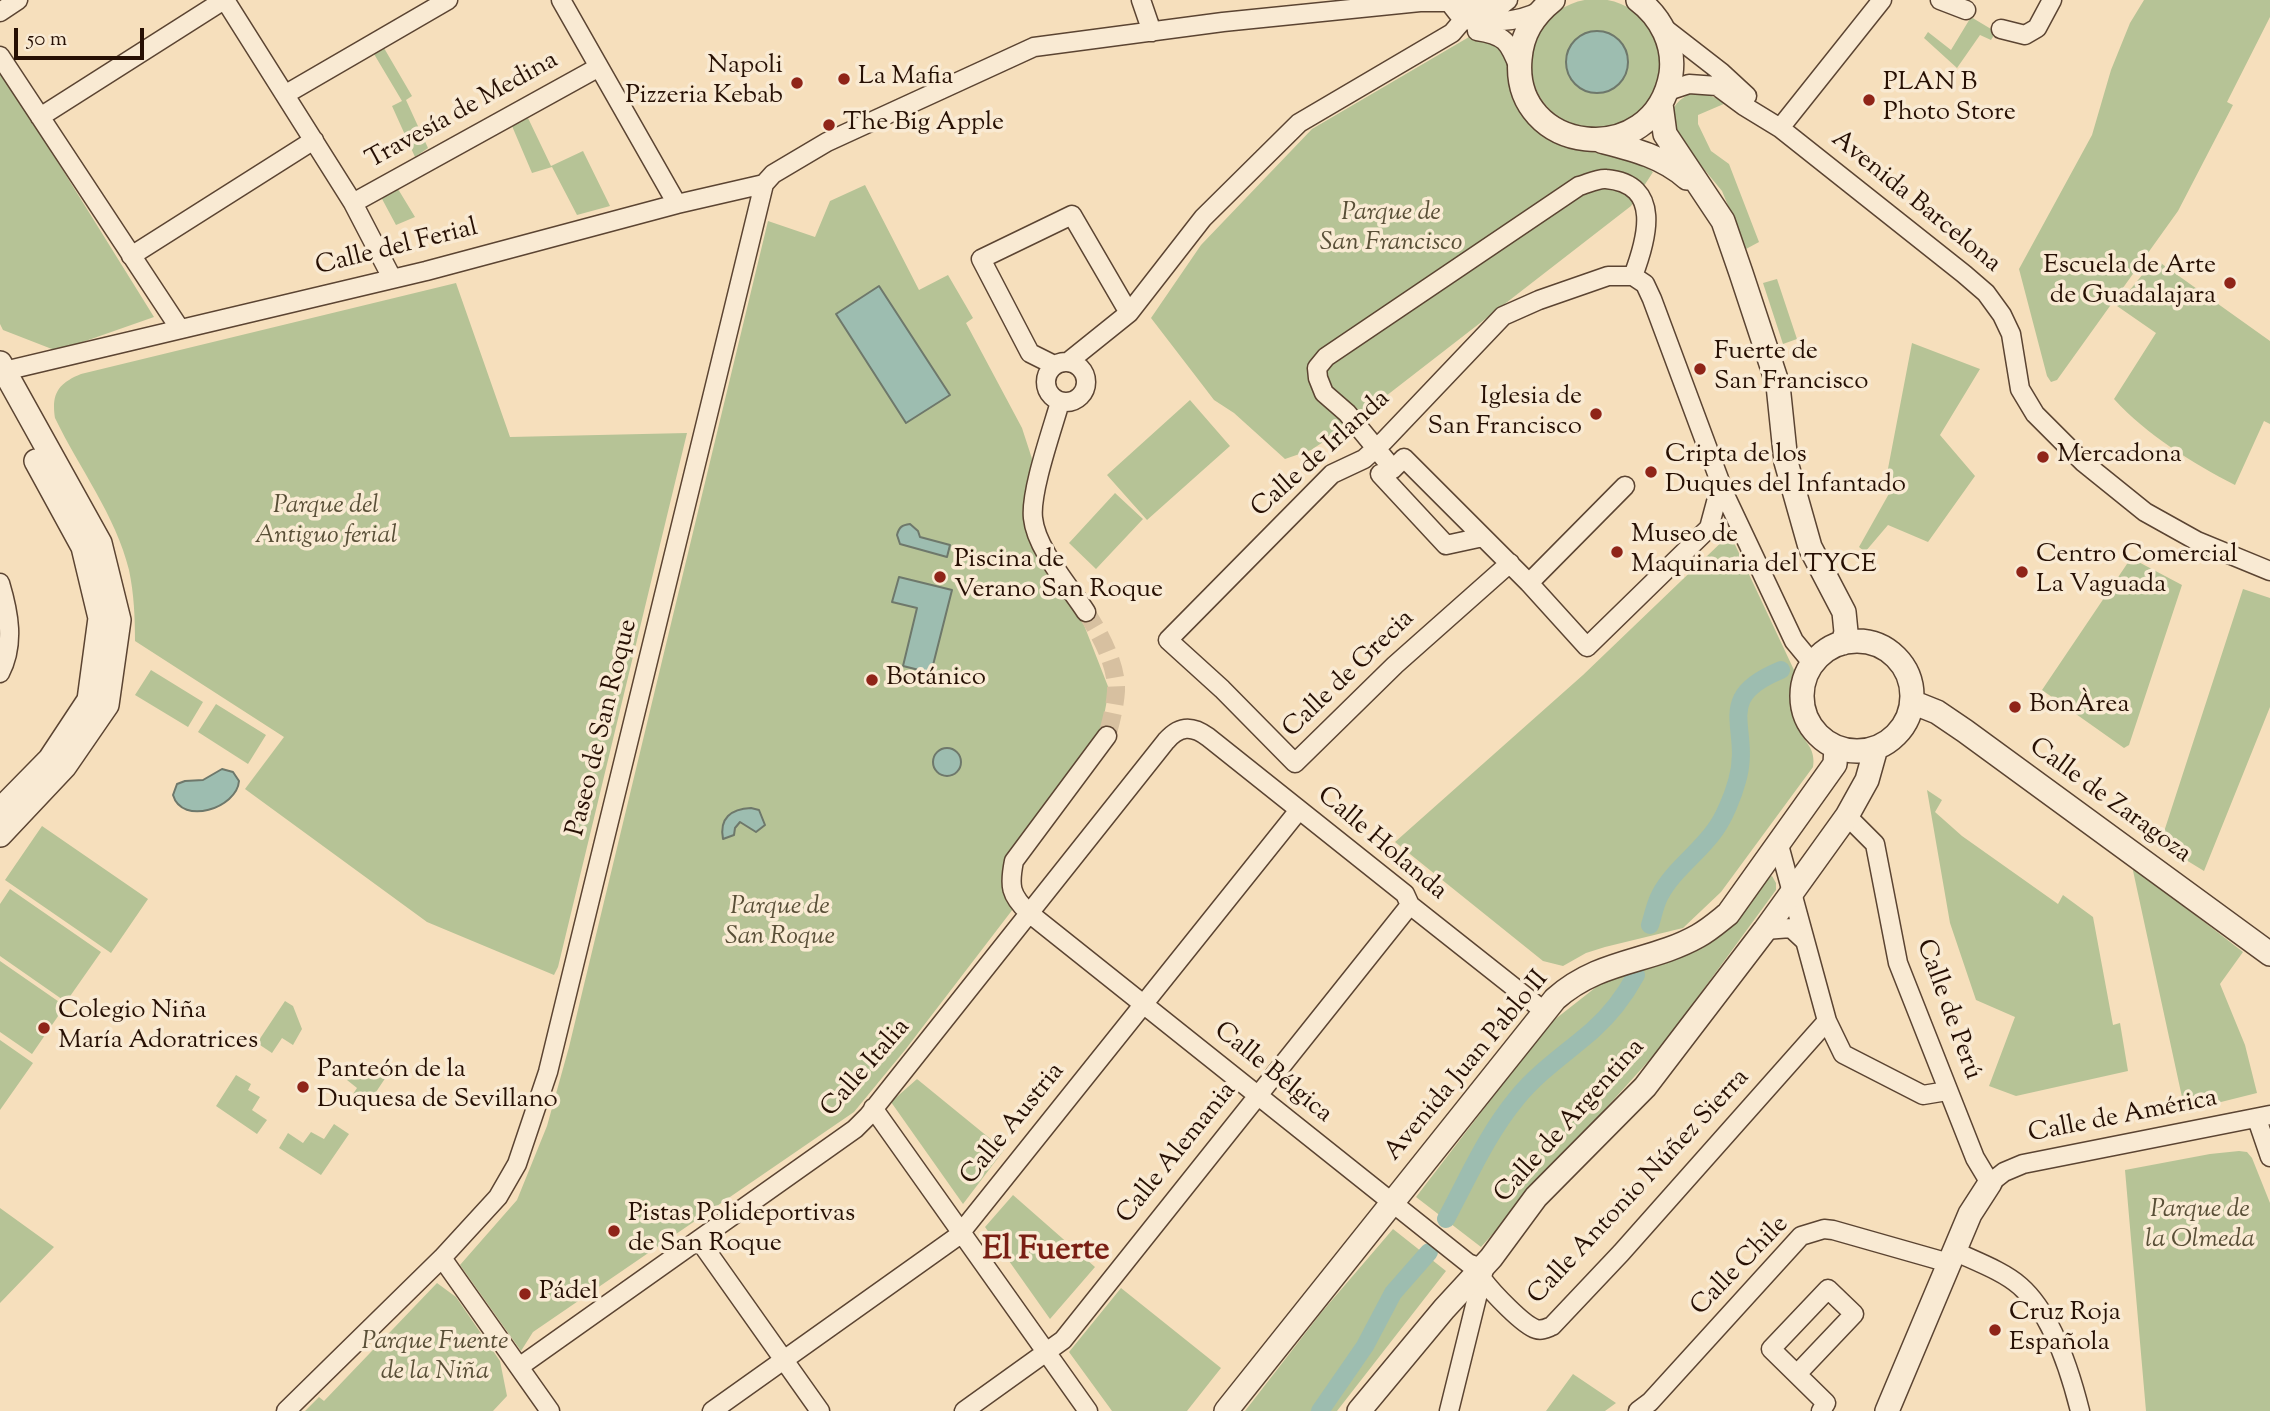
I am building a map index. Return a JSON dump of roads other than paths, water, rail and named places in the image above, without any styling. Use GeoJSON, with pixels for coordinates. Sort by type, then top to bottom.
{"type":"FeatureCollection","features":[{"type":"Feature","properties":{"kind":"street"},"geometry":{"type":"LineString","coordinates":[[0,12],[18,0]]}},
{"type":"Feature","properties":{"kind":"street"},"geometry":{"type":"LineString","coordinates":[[40,117],[225,0],[353,203],[392,278]]}},
{"type":"Feature","properties":{"kind":"street"},"geometry":{"type":"LineString","coordinates":[[286,94],[447,0]]}},
{"type":"Feature","properties":{"kind":"street"},"geometry":{"type":"LineString","coordinates":[[561,0],[677,204]]}},
{"type":"Feature","properties":{"kind":"street"},"geometry":{"type":"LineString","coordinates":[[1140,0],[1152,32]]}},
{"type":"Feature","properties":{"kind":"street","name":"Calle del Ferial"},"geometry":{"type":"LineString","coordinates":[[2,368],[392,278],[764,184],[773,174],[827,142],[1034,47],[1384,3],[1449,2],[1483,10],[1496,8],[1508,0]]}},
{"type":"Feature","properties":{"kind":"street"},"geometry":{"type":"LineString","coordinates":[[1638,0],[1653,13],[1663,27],[1670,46],[1672,66],[1664,97],[1665,134],[1723,220],[1778,385],[1786,462],[1810,547],[1844,612],[1846,632],[1843,643]]}},
{"type":"Feature","properties":{"kind":"street"},"geometry":{"type":"LineString","coordinates":[[1663,27],[1721,72],[1780,128],[1882,0]]}},
{"type":"Feature","properties":{"kind":"street"},"geometry":{"type":"LineString","coordinates":[[1940,0],[1966,10]]}},
{"type":"Feature","properties":{"kind":"street"},"geometry":{"type":"LineString","coordinates":[[2001,29],[2025,35],[2037,28],[2052,0]]}},
{"type":"Feature","properties":{"kind":"street"},"geometry":{"type":"LineString","coordinates":[[1449,2],[1458,27]]}},
{"type":"Feature","properties":{"kind":"street"},"geometry":{"type":"LineString","coordinates":[[1129,313],[1072,215],[981,259],[1030,353],[1061,364],[1082,370],[1086,383],[1081,396],[1074,401],[1060,402],[1054,399],[1046,388],[1047,374],[1061,364],[1129,313],[1203,218],[1299,123],[1458,27],[1498,23],[1536,10]]}},
{"type":"Feature","properties":{"kind":"street"},"geometry":{"type":"LineString","coordinates":[[1519,68],[1521,44],[1536,10]]}},
{"type":"Feature","properties":{"kind":"street"},"geometry":{"type":"LineString","coordinates":[[1458,27],[1494,33],[1507,41],[1519,68],[1529,102],[1539,116],[1553,128],[1568,136],[1601,141],[1650,154],[1677,169],[1707,196]]}},
{"type":"Feature","properties":{"kind":"street"},"geometry":{"type":"LineString","coordinates":[[0,56],[180,329]]}},
{"type":"Feature","properties":{"kind":"street","name":"Travesía de Medina"},"geometry":{"type":"LineString","coordinates":[[353,203],[599,67]]}},
{"type":"Feature","properties":{"kind":"street","name":"Avenida Barcelona"},"geometry":{"type":"LineString","coordinates":[[1664,97],[1689,85],[1717,86],[1780,128],[1986,293],[2002,315],[2011,334],[2020,389],[2035,414],[2083,461],[2145,512],[2197,541],[2270,571]]}},
{"type":"Feature","properties":{"kind":"street"},"geometry":{"type":"LineString","coordinates":[[1601,141],[1636,130],[1650,118],[1664,97]]}},
{"type":"Feature","properties":{"kind":"street"},"geometry":{"type":"LineString","coordinates":[[131,256],[314,140]]}},
{"type":"Feature","properties":{"kind":"street"},"geometry":{"type":"LineString","coordinates":[[1483,537],[1446,545],[1392,467],[1347,413],[1324,393],[1317,368],[1326,357],[1349,340],[1579,186],[1604,179],[1628,184],[1643,200],[1647,230],[1633,276],[1645,284],[1725,495],[1794,641],[1813,664]]}},
{"type":"Feature","properties":{"kind":"street","name":"Paseo de San Roque"},"geometry":{"type":"LineString","coordinates":[[286,1411],[442,1258],[498,1197],[517,1164],[548,1072],[764,184]]}},
{"type":"Feature","properties":{"kind":"street","name":"Calle de Irlanda"},"geometry":{"type":"LineString","coordinates":[[1168,640],[1332,474],[1364,459],[1376,448],[1503,316],[1539,300],[1608,276],[1633,276]]}},
{"type":"Feature","properties":{"kind":"street"},"geometry":{"type":"LineString","coordinates":[[0,835],[65,766],[107,705],[119,620],[100,543],[2,368]]}},
{"type":"Feature","properties":{"kind":"street"},"geometry":{"type":"LineString","coordinates":[[0,393],[83,547],[100,618],[89,700],[50,759],[0,810]]}},
{"type":"Feature","properties":{"kind":"street"},"geometry":{"type":"LineString","coordinates":[[1060,402],[1033,499],[1033,519],[1041,543],[1086,612]]}},
{"type":"Feature","properties":{"kind":"street"},"geometry":{"type":"LineString","coordinates":[[1392,467],[1483,537],[1587,647],[1709,528],[1716,502],[1725,495]]}},
{"type":"Feature","properties":{"kind":"street"},"geometry":{"type":"LineString","coordinates":[[1529,583],[1625,486]]}},
{"type":"Feature","properties":{"kind":"street"},"geometry":{"type":"LineString","coordinates":[[1799,508],[1824,547],[1873,643]]}},
{"type":"Feature","properties":{"kind":"street","name":"Calle de Grecia"},"geometry":{"type":"LineString","coordinates":[[1168,640],[1222,689],[1295,763],[1395,664],[1510,563]]}},
{"type":"Feature","properties":{"kind":"street"},"geometry":{"type":"LineString","coordinates":[[0,583],[9,613],[10,636],[0,673]]}},
{"type":"Feature","properties":{"kind":"street"},"geometry":{"type":"LineString","coordinates":[[1843,643],[1873,643],[1887,650],[1907,672],[1912,702],[1908,717],[1890,740],[1876,748],[1851,751],[1836,747],[1817,732],[1805,712],[1802,694],[1805,678],[1813,664],[1831,648],[1843,643]]}},
{"type":"Feature","properties":{"kind":"street","name":"Calle de Zaragoza"},"geometry":{"type":"LineString","coordinates":[[1912,702],[1937,712],[1965,731],[2270,954]]}},
{"type":"Feature","properties":{"kind":"street","name":"Calle Holanda"},"geometry":{"type":"LineString","coordinates":[[1181,729],[1192,728],[1202,733],[1405,894],[1410,905],[1544,1011]]}},
{"type":"Feature","properties":{"kind":"street","name":"Calle Italia"},"geometry":{"type":"LineString","coordinates":[[519,1367],[841,1140],[862,1121],[1172,735],[1181,729]]}},
{"type":"Feature","properties":{"kind":"street"},"geometry":{"type":"LineString","coordinates":[[1029,914],[1018,903],[1010,882],[1014,861],[1107,736]]}},
{"type":"Feature","properties":{"kind":"street","name":"Avenida Juan Pablo II"},"geometry":{"type":"LineString","coordinates":[[1226,1411],[1544,1011],[1571,985],[1591,974],[1687,942],[1709,929],[1735,906],[1835,764],[1836,747]]}},
{"type":"Feature","properties":{"kind":"street","name":"Calle de Argentina"},"geometry":{"type":"LineString","coordinates":[[1450,1411],[1484,1272],[1536,1197],[1645,1087],[1765,930],[1847,817],[1867,780],[1876,748]]}},
{"type":"Feature","properties":{"kind":"street","name":"Calle Austria"},"geometry":{"type":"LineString","coordinates":[[712,1411],[962,1233],[1299,810]]}},
{"type":"Feature","properties":{"kind":"street","name":"Calle de Perú"},"geometry":{"type":"LineString","coordinates":[[1847,817],[1875,844],[1898,963],[1975,1158],[1990,1183]]}},
{"type":"Feature","properties":{"kind":"street"},"geometry":{"type":"LineString","coordinates":[[1779,845],[1827,1021],[1843,1055],[1923,1095],[1947,1091]]}},
{"type":"Feature","properties":{"kind":"street","name":"Calle Alemania"},"geometry":{"type":"LineString","coordinates":[[964,1411],[1063,1340],[1410,905]]}},
{"type":"Feature","properties":{"kind":"street","name":"Calle Bélgica"},"geometry":{"type":"LineString","coordinates":[[1029,914],[1468,1264],[1484,1272]]}},
{"type":"Feature","properties":{"kind":"street"},"geometry":{"type":"LineString","coordinates":[[1765,930],[1791,928],[1805,941]]}},
{"type":"Feature","properties":{"kind":"street","name":"Calle Antonio Núñez Sierra"},"geometry":{"type":"LineString","coordinates":[[1484,1272],[1494,1294],[1530,1325],[1545,1330],[1552,1326],[1621,1253],[1827,1021]]}},
{"type":"Feature","properties":{"kind":"street"},"geometry":{"type":"LineString","coordinates":[[873,1108],[1088,1411]]}},
{"type":"Feature","properties":{"kind":"street"},"geometry":{"type":"LineString","coordinates":[[2263,1117],[2270,1157]]}},
{"type":"Feature","properties":{"kind":"street","name":"Calle de América"},"geometry":{"type":"LineString","coordinates":[[1990,1183],[2004,1172],[2023,1164],[2263,1117]]}},
{"type":"Feature","properties":{"kind":"street"},"geometry":{"type":"LineString","coordinates":[[1887,1411],[1970,1214],[1990,1183]]}},
{"type":"Feature","properties":{"kind":"street","name":"Calle Chile"},"geometry":{"type":"LineString","coordinates":[[1638,1411],[1650,1402],[1801,1236],[1824,1228],[1952,1257],[2019,1285],[2035,1302],[2048,1322],[2072,1379],[2080,1411]]}},
{"type":"Feature","properties":{"kind":"street"},"geometry":{"type":"LineString","coordinates":[[699,1240],[820,1411]]}},
{"type":"Feature","properties":{"kind":"street"},"geometry":{"type":"LineString","coordinates":[[442,1258],[551,1411]]}},
{"type":"Feature","properties":{"kind":"street"},"geometry":{"type":"LineString","coordinates":[[1359,1411],[1444,1309],[1484,1272]]}},
{"type":"Feature","properties":{"kind":"street"},"geometry":{"type":"LineString","coordinates":[[1797,1374],[1854,1314],[1828,1289],[1772,1349],[1797,1374],[1826,1403],[1821,1411]]}},
{"type":"Feature","properties":{"kind":"waterway"},"geometry":{"type":"LineString","coordinates":[[1650,925],[1665,886],[1715,830],[1731,800],[1741,762],[1738,716],[1746,692],[1759,681],[1781,670]]}},
{"type":"Feature","properties":{"kind":"waterway"},"geometry":{"type":"LineString","coordinates":[[1446,1219],[1487,1141],[1506,1112],[1544,1070],[1606,1017],[1636,975]]}},
{"type":"Feature","properties":{"kind":"waterway"},"geometry":{"type":"LineString","coordinates":[[1320,1411],[1365,1346],[1393,1293],[1429,1252]]}},
{"type":"Feature","properties":{"kind":"tunnel"},"geometry":{"type":"LineString","coordinates":[[1086,612],[1107,650],[1116,681],[1115,702],[1107,736]]}},
{"type":"Feature","properties":{"kind":"place","name":"La Mafia"},"geometry":{"type":"Point","coordinates":[844,79]}},
{"type":"Feature","properties":{"kind":"place","name":"Napoli Pizzeria Kebab"},"geometry":{"type":"Point","coordinates":[797,83]}},
{"type":"Feature","properties":{"kind":"place","name":"PLAN B Photo Store"},"geometry":{"type":"Point","coordinates":[1869,100]}},
{"type":"Feature","properties":{"kind":"place","name":"The Big Apple"},"geometry":{"type":"Point","coordinates":[829,125]}},
{"type":"Feature","properties":{"kind":"place","name":"Escuela de Arte de Guadalajara"},"geometry":{"type":"Point","coordinates":[2230,283]}},
{"type":"Feature","properties":{"kind":"place","name":"Fuerte de San Francisco"},"geometry":{"type":"Point","coordinates":[1700,369]}},
{"type":"Feature","properties":{"kind":"place","name":"Iglesia de San Francisco"},"geometry":{"type":"Point","coordinates":[1596,414]}},
{"type":"Feature","properties":{"kind":"place","name":"Mercadona"},"geometry":{"type":"Point","coordinates":[2043,457]}},
{"type":"Feature","properties":{"kind":"place","name":"Cripta de los Duques del Infantado"},"geometry":{"type":"Point","coordinates":[1651,472]}},
{"type":"Feature","properties":{"kind":"place","name":"Museo de Maquinaria del TYCE"},"geometry":{"type":"Point","coordinates":[1617,552]}},
{"type":"Feature","properties":{"kind":"place","name":"Centro Comercial La Vaguada"},"geometry":{"type":"Point","coordinates":[2022,572]}},
{"type":"Feature","properties":{"kind":"place","name":"Piscina de Verano San Roque"},"geometry":{"type":"Point","coordinates":[940,577]}},
{"type":"Feature","properties":{"kind":"place","name":"Botánico"},"geometry":{"type":"Point","coordinates":[872,680]}},
{"type":"Feature","properties":{"kind":"place","name":"BonÀrea"},"geometry":{"type":"Point","coordinates":[2015,707]}},
{"type":"Feature","properties":{"kind":"place","name":"Colegio Niña María Adoratrices"},"geometry":{"type":"Point","coordinates":[44,1028]}},
{"type":"Feature","properties":{"kind":"place","name":"Panteón de la Duquesa de Sevillano"},"geometry":{"type":"Point","coordinates":[303,1087]}},
{"type":"Feature","properties":{"kind":"place","name":"Pistas Polideportivas de San Roque"},"geometry":{"type":"Point","coordinates":[614,1231]}},
{"type":"Feature","properties":{"kind":"place","name":"Pádel"},"geometry":{"type":"Point","coordinates":[525,1294]}},
{"type":"Feature","properties":{"kind":"place","name":"Cruz Roja Española"},"geometry":{"type":"Point","coordinates":[1995,1330]}},
{"type":"Feature","properties":{"kind":"district","name":"El Fuerte"},"geometry":{"type":"Point","coordinates":[1046,1252]}},
{"type":"Feature","properties":{"kind":"park label","name":"Parque de San Francisco"},"geometry":{"type":"Point","coordinates":[1391,230]}},
{"type":"Feature","properties":{"kind":"park label","name":"Parque del Antiguo ferial"},"geometry":{"type":"Point","coordinates":[326,523]}},
{"type":"Feature","properties":{"kind":"park label","name":"Parque de San Roque"},"geometry":{"type":"Point","coordinates":[780,924]}},
{"type":"Feature","properties":{"kind":"park label","name":"Parque de la Olmeda"},"geometry":{"type":"Point","coordinates":[2200,1227]}},
{"type":"Feature","properties":{"kind":"park label","name":"Parque Fuente de la Niña"},"geometry":{"type":"Point","coordinates":[435,1359]}}]}
